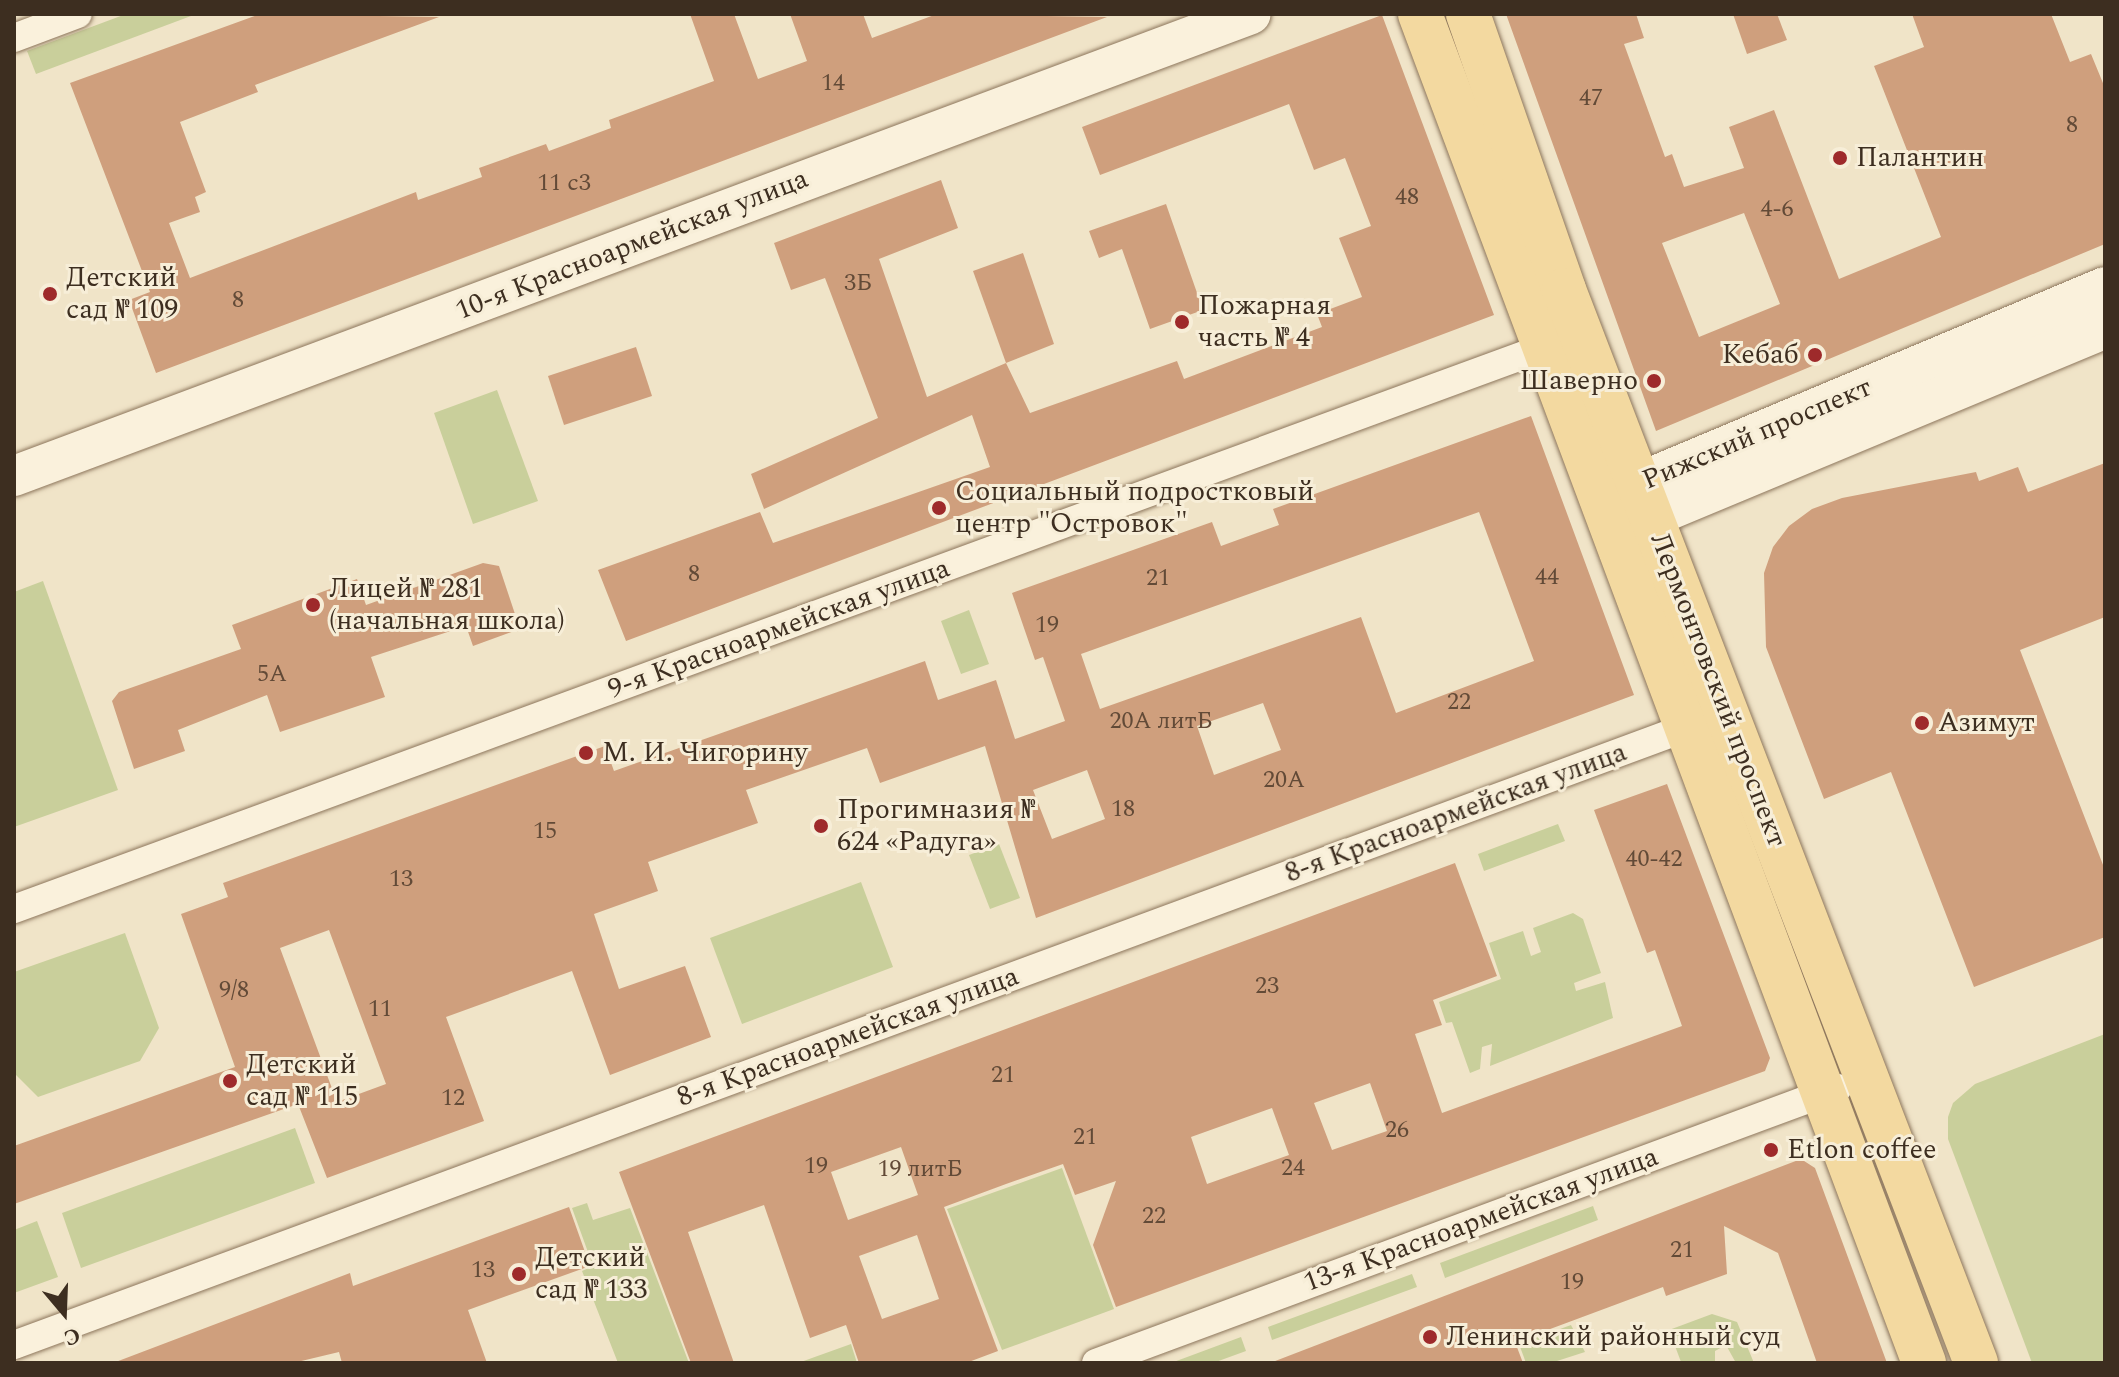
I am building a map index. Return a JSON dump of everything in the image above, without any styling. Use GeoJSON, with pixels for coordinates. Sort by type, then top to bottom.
{"type":"FeatureCollection","features":[{"type":"Feature","properties":{"kind":"main road","name":"Лермонтовский проспект"},"geometry":{"type":"LineString","coordinates":[[1420,14],[1683,729],[1924,1363]]}},
{"type":"Feature","properties":{"kind":"main road","name":"Лермонтовский проспект"},"geometry":{"type":"LineString","coordinates":[[1468,14],[1645,500],[1976,1363]]}},
{"type":"Feature","properties":{"kind":"street"},"geometry":{"type":"LineString","coordinates":[[14,38],[78,14]]}},
{"type":"Feature","properties":{"kind":"street","name":"10-я Красноармейская улица"},"geometry":{"type":"LineString","coordinates":[[14,476],[1251,14]]}},
{"type":"Feature","properties":{"kind":"street","name":"Рижский проспект"},"geometry":{"type":"LineString","coordinates":[[1645,500],[2105,287]]}},
{"type":"Feature","properties":{"kind":"street","name":"Рижский проспект"},"geometry":{"type":"LineString","coordinates":[[1603,512],[1645,500],[2105,328]]}},
{"type":"Feature","properties":{"kind":"street","name":"9-я Красноармейская улица"},"geometry":{"type":"LineString","coordinates":[[14,909],[1543,348]]}},
{"type":"Feature","properties":{"kind":"street","name":"8-я Красноармейская улица"},"geometry":{"type":"LineString","coordinates":[[14,1345],[1683,729]]}},
{"type":"Feature","properties":{"kind":"street","name":"13-я Красноармейская улица"},"geometry":{"type":"LineString","coordinates":[[1096,1363],[1867,1078]]}},
{"type":"Feature","properties":{"kind":"green space"},"geometry":{"type":"Polygon","coordinates":[[[126,14],[191,16],[36,74],[27,51],[126,14]]]}},
{"type":"Feature","properties":{"kind":"green space"},"geometry":{"type":"Polygon","coordinates":[[[497,390],[538,501],[473,524],[434,413],[497,390]]]}},
{"type":"Feature","properties":{"kind":"green space"},"geometry":{"type":"Polygon","coordinates":[[[43,581],[118,790],[14,827],[14,592],[43,581]]]}},
{"type":"Feature","properties":{"kind":"green space"},"geometry":{"type":"Polygon","coordinates":[[[969,610],[989,664],[961,674],[941,621],[969,610]]]}},
{"type":"Feature","properties":{"kind":"green space"},"geometry":{"type":"Polygon","coordinates":[[[1558,824],[1565,841],[1484,871],[1478,854],[1558,824]]]}},
{"type":"Feature","properties":{"kind":"green space"},"geometry":{"type":"Polygon","coordinates":[[[999,844],[1020,898],[990,909],[969,855],[999,844]]]}},
{"type":"Feature","properties":{"kind":"green space"},"geometry":{"type":"Polygon","coordinates":[[[861,882],[893,967],[742,1024],[710,938],[861,882]]]}},
{"type":"Feature","properties":{"kind":"green space"},"geometry":{"type":"Polygon","coordinates":[[[1573,913],[1583,919],[1601,973],[1574,983],[1576,991],[1605,982],[1613,1018],[1490,1066],[1492,1044],[1482,1047],[1480,1069],[1470,1073],[1452,1022],[1446,1023],[1439,1002],[1501,979],[1489,943],[1523,931],[1531,956],[1541,952],[1533,928],[1573,913]]]}},
{"type":"Feature","properties":{"kind":"green space"},"geometry":{"type":"Polygon","coordinates":[[[125,933],[159,1028],[140,1061],[38,1097],[14,1073],[14,972],[125,933]]]}},
{"type":"Feature","properties":{"kind":"green space"},"geometry":{"type":"Polygon","coordinates":[[[2105,1034],[2105,1363],[2032,1363],[1948,1139],[1948,1117],[1953,1103],[1975,1084],[2105,1034]]]}},
{"type":"Feature","properties":{"kind":"green space"},"geometry":{"type":"Polygon","coordinates":[[[295,1128],[315,1183],[81,1268],[62,1213],[295,1128]]]}},
{"type":"Feature","properties":{"kind":"green space"},"geometry":{"type":"Polygon","coordinates":[[[1062,1168],[1114,1309],[1002,1350],[947,1209],[1062,1168]]]}},
{"type":"Feature","properties":{"kind":"green space"},"geometry":{"type":"Polygon","coordinates":[[[587,1203],[593,1220],[630,1208],[689,1363],[618,1363],[582,1271],[593,1266],[572,1208],[587,1203]]]}},
{"type":"Feature","properties":{"kind":"green space"},"geometry":{"type":"Polygon","coordinates":[[[1593,1206],[1598,1220],[1445,1278],[1440,1263],[1593,1206]]]}},
{"type":"Feature","properties":{"kind":"green space"},"geometry":{"type":"Polygon","coordinates":[[[37,1221],[58,1277],[14,1293],[14,1230],[37,1221]]]}},
{"type":"Feature","properties":{"kind":"green space"},"geometry":{"type":"Polygon","coordinates":[[[1412,1274],[1417,1287],[1272,1340],[1268,1327],[1412,1274]]]}},
{"type":"Feature","properties":{"kind":"green space"},"geometry":{"type":"Polygon","coordinates":[[[1712,1314],[1737,1322],[1754,1363],[1736,1363],[1726,1345],[1715,1351],[1715,1363],[1681,1362],[1669,1330],[1712,1314]]]}},
{"type":"Feature","properties":{"kind":"green space"},"geometry":{"type":"Polygon","coordinates":[[[1571,1325],[1585,1352],[1557,1361],[1526,1363],[1519,1344],[1571,1325]]]}},
{"type":"Feature","properties":{"kind":"green space"},"geometry":{"type":"Polygon","coordinates":[[[1241,1337],[1246,1351],[1213,1363],[1171,1363],[1241,1337]]]}},
{"type":"Feature","properties":{"kind":"green space"},"geometry":{"type":"Polygon","coordinates":[[[851,1344],[857,1363],[798,1363],[851,1344]]]}},
{"type":"Feature","properties":{"kind":"building"},"geometry":{"type":"Polygon","coordinates":[[[260,14],[439,17],[255,85],[258,92],[180,122],[206,192],[195,197],[200,212],[169,223],[190,278],[416,192],[418,200],[482,177],[479,168],[546,144],[549,151],[611,128],[609,120],[714,81],[690,14],[734,14],[758,79],[807,61],[790,14],[863,14],[872,38],[937,14],[1107,17],[156,373],[129,300],[150,292],[70,83],[260,14]]]}},
{"type":"Feature","properties":{"kind":"building"},"geometry":{"type":"Polygon","coordinates":[[[1506,14],[1636,14],[1644,38],[1624,44],[1665,157],[1672,154],[1684,187],[1744,168],[1729,127],[1774,110],[1839,279],[1941,237],[1874,66],[1924,47],[1912,14],[2051,14],[2070,62],[2091,54],[2105,88],[2105,244],[1656,431],[1506,14]],[[1744,213],[1662,243],[1699,337],[1780,304],[1744,213]]]}},
{"type":"Feature","properties":{"kind":"building"},"geometry":{"type":"Polygon","coordinates":[[[1733,14],[1777,14],[1787,40],[1747,54],[1733,14]]]}},
{"type":"Feature","properties":{"kind":"building"},"geometry":{"type":"Polygon","coordinates":[[[1382,15],[1494,315],[626,641],[598,570],[760,512],[773,543],[990,467],[972,415],[764,509],[751,474],[878,418],[825,278],[791,290],[774,243],[941,180],[958,228],[879,259],[927,397],[1006,363],[1030,413],[1177,361],[1184,379],[1322,327],[1317,314],[1362,297],[1339,238],[1371,226],[1345,158],[1314,170],[1289,104],[1100,175],[1082,127],[1382,15]]]}},
{"type":"Feature","properties":{"kind":"building"},"geometry":{"type":"Polygon","coordinates":[[[1166,204],[1203,310],[1150,329],[1122,249],[1099,258],[1089,231],[1166,204]]]}},
{"type":"Feature","properties":{"kind":"building"},"geometry":{"type":"Polygon","coordinates":[[[1023,253],[1054,344],[1006,363],[973,271],[1023,253]]]}},
{"type":"Feature","properties":{"kind":"building"},"geometry":{"type":"Polygon","coordinates":[[[636,347],[652,396],[564,425],[548,376],[636,347]]]}},
{"type":"Feature","properties":{"kind":"building"},"geometry":{"type":"Polygon","coordinates":[[[1531,416],[1634,695],[1036,918],[985,746],[880,783],[867,748],[746,790],[758,823],[648,862],[658,891],[594,914],[619,989],[685,966],[711,1037],[610,1075],[572,971],[446,1017],[484,1121],[327,1178],[298,1104],[14,1204],[14,1146],[235,1067],[181,914],[228,897],[223,883],[605,746],[614,771],[925,661],[938,700],[996,680],[1015,739],[1065,721],[1043,657],[1035,660],[1012,593],[1212,522],[1221,546],[1279,525],[1273,509],[1531,416]],[[1479,512],[1081,654],[1100,709],[1361,617],[1396,713],[1534,661],[1479,512]],[[1263,703],[1197,726],[1214,775],[1281,750],[1263,703]],[[1087,770],[1033,790],[1052,839],[1105,819],[1087,770]],[[329,930],[280,948],[337,1102],[386,1084],[329,930]]]}},
{"type":"Feature","properties":{"kind":"building"},"geometry":{"type":"Polygon","coordinates":[[[2105,463],[2105,617],[2020,650],[2105,870],[2105,937],[1974,987],[1891,772],[1824,799],[1766,647],[1764,573],[1773,547],[1789,526],[1812,509],[1842,498],[1976,472],[1979,481],[2018,467],[2028,492],[2105,463]]]}},
{"type":"Feature","properties":{"kind":"building"},"geometry":{"type":"Polygon","coordinates":[[[483,563],[499,566],[520,629],[473,646],[466,626],[371,657],[385,697],[280,732],[267,695],[178,730],[185,751],[134,769],[112,701],[119,692],[241,649],[232,625],[357,579],[366,605],[483,563]]]}},
{"type":"Feature","properties":{"kind":"building"},"geometry":{"type":"Polygon","coordinates":[[[1667,784],[1770,1058],[1765,1071],[1116,1307],[1093,1245],[1116,1181],[1075,1195],[1063,1164],[1006,1184],[944,1207],[998,1351],[966,1363],[859,1363],[846,1325],[810,1338],[764,1205],[688,1232],[734,1363],[691,1363],[619,1172],[1455,863],[1497,976],[1433,1000],[1442,1025],[1415,1034],[1442,1113],[1682,1026],[1655,950],[1647,953],[1594,810],[1667,784]],[[1370,1083],[1314,1103],[1332,1150],[1387,1131],[1370,1083]],[[1272,1108],[1191,1137],[1207,1184],[1289,1155],[1272,1108]],[[901,1147],[831,1172],[848,1220],[918,1195],[901,1147]],[[917,1235],[859,1256],[882,1319],[939,1299],[917,1235]]]}},
{"type":"Feature","properties":{"kind":"building"},"geometry":{"type":"Polygon","coordinates":[[[1801,1159],[1815,1168],[1887,1363],[1817,1363],[1778,1253],[1724,1226],[1727,1274],[1666,1296],[1663,1287],[1515,1342],[1523,1363],[1270,1363],[1801,1159]]]}},
{"type":"Feature","properties":{"kind":"building"},"geometry":{"type":"Polygon","coordinates":[[[569,1207],[590,1266],[468,1310],[487,1363],[342,1363],[339,1352],[293,1363],[113,1363],[350,1273],[353,1286],[569,1207]]]}},
{"type":"Feature","properties":{"kind":"place","name":"Палантин"},"geometry":{"type":"Point","coordinates":[1840,158]}},
{"type":"Feature","properties":{"kind":"place","name":"Детский сад № 109"},"geometry":{"type":"Point","coordinates":[50,294]}},
{"type":"Feature","properties":{"kind":"place","name":"Пожарная часть № 4"},"geometry":{"type":"Point","coordinates":[1182,322]}},
{"type":"Feature","properties":{"kind":"place","name":"Кебаб"},"geometry":{"type":"Point","coordinates":[1815,355]}},
{"type":"Feature","properties":{"kind":"place","name":"Шаверно"},"geometry":{"type":"Point","coordinates":[1654,381]}},
{"type":"Feature","properties":{"kind":"place","name":"Социальный подростковый центр \"Островок\""},"geometry":{"type":"Point","coordinates":[939,508]}},
{"type":"Feature","properties":{"kind":"place","name":"Лицей № 281 (начальная школа)"},"geometry":{"type":"Point","coordinates":[313,605]}},
{"type":"Feature","properties":{"kind":"place","name":"Азимут"},"geometry":{"type":"Point","coordinates":[1922,723]}},
{"type":"Feature","properties":{"kind":"place","name":"М. И. Чигорину"},"geometry":{"type":"Point","coordinates":[586,753]}},
{"type":"Feature","properties":{"kind":"place","name":"Прогимназия № 624 «Радуга»"},"geometry":{"type":"Point","coordinates":[821,826]}},
{"type":"Feature","properties":{"kind":"place","name":"Детский сад № 115"},"geometry":{"type":"Point","coordinates":[230,1081]}},
{"type":"Feature","properties":{"kind":"place","name":"Etlon coffee"},"geometry":{"type":"Point","coordinates":[1771,1150]}},
{"type":"Feature","properties":{"kind":"place","name":"Детский сад № 133"},"geometry":{"type":"Point","coordinates":[519,1274]}},
{"type":"Feature","properties":{"kind":"place","name":"Ленинский районный суд"},"geometry":{"type":"Point","coordinates":[1430,1337]}}]}
